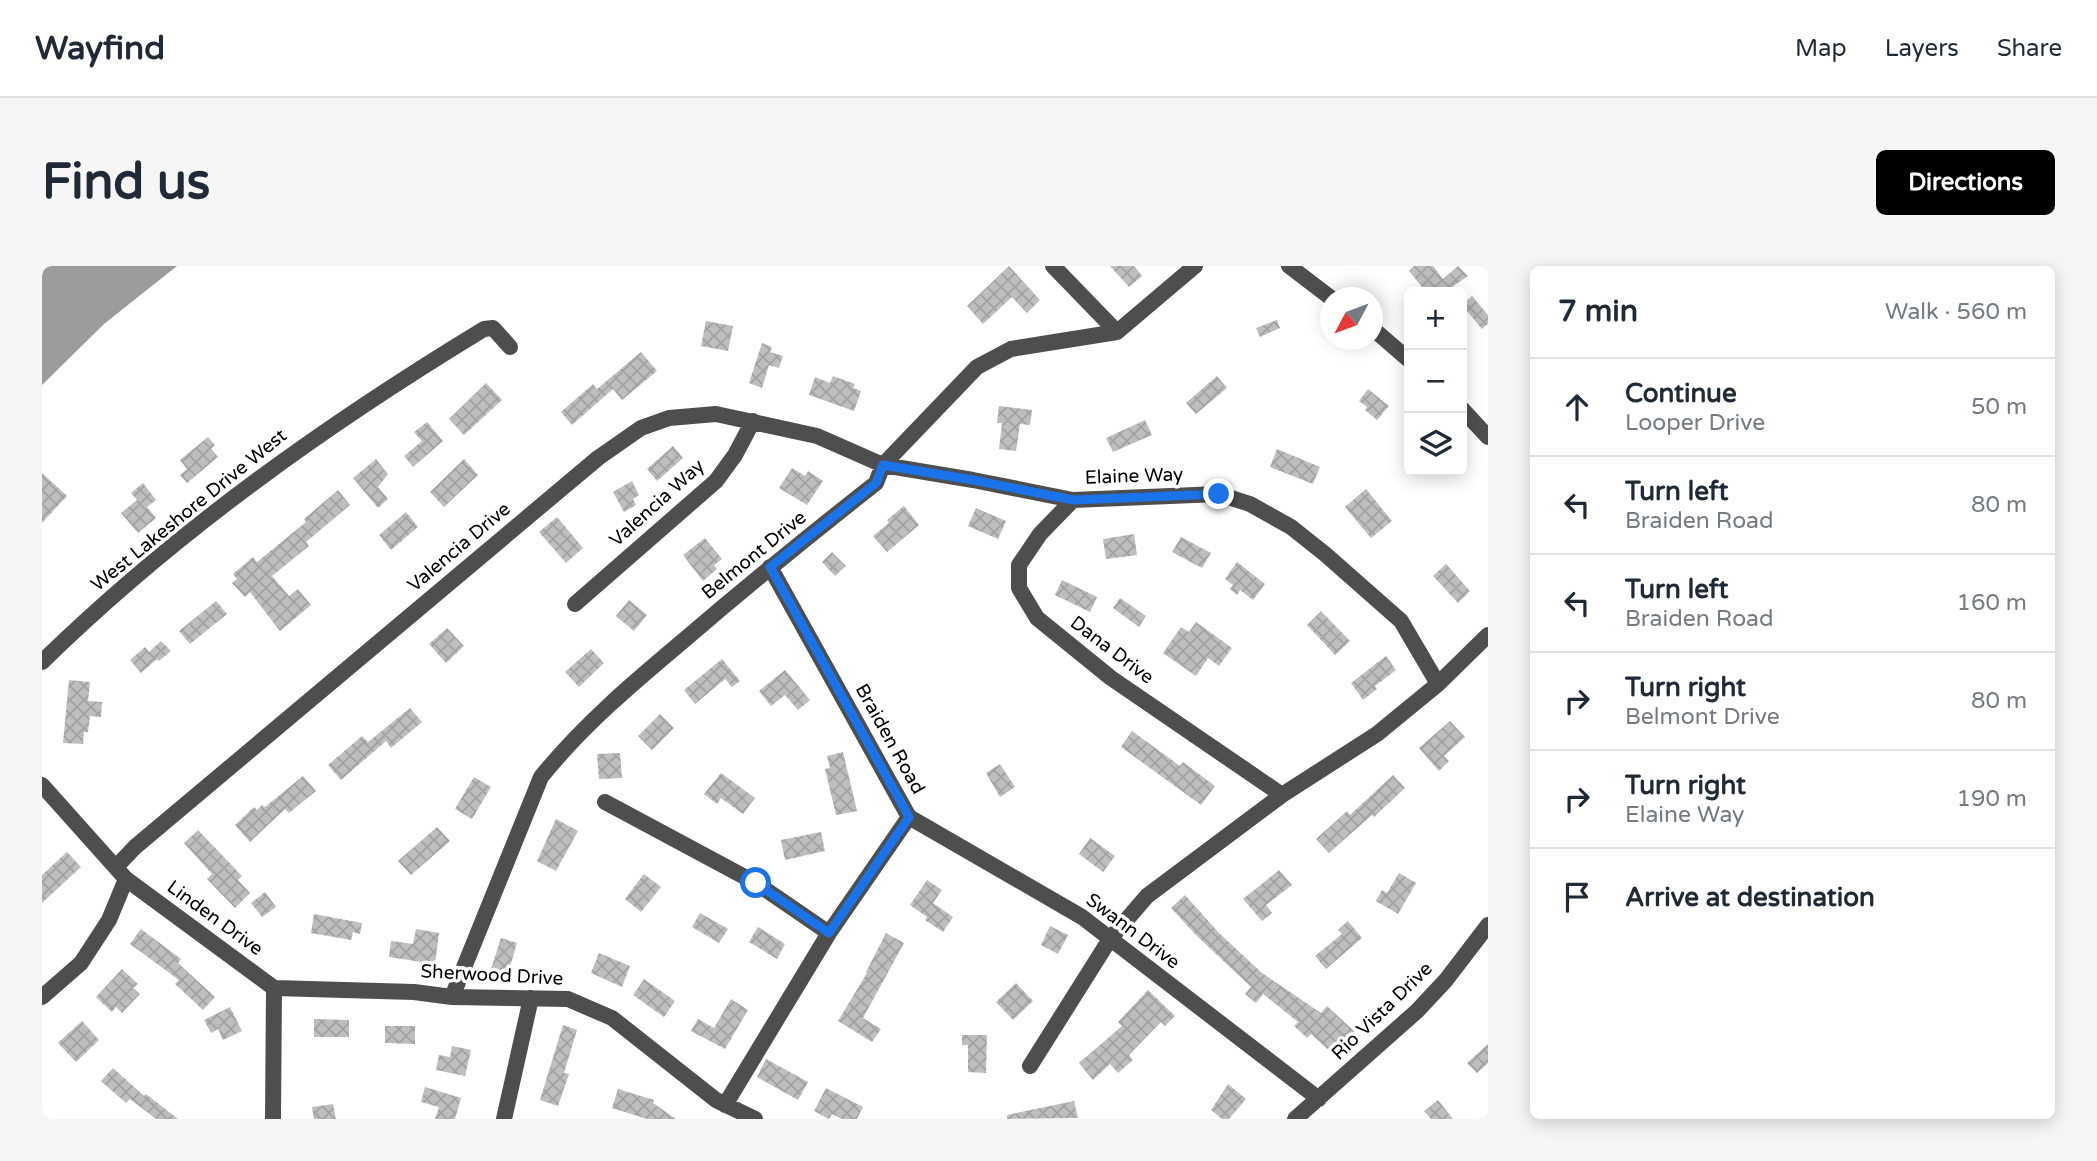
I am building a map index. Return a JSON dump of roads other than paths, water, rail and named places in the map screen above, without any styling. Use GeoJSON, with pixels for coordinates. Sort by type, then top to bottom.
{"type":"FeatureCollection","features":[{"type":"Feature","properties":{"kind":"street"},"geometry":{"type":"LineString","coordinates":[[1053,266],[1117,332],[1195,266]]}},
{"type":"Feature","properties":{"kind":"street"},"geometry":{"type":"LineString","coordinates":[[1289,266],[1320,290]]}},
{"type":"Feature","properties":{"kind":"street","name":"West Lakeshore Drive West"},"geometry":{"type":"LineString","coordinates":[[42,662],[229,500],[311,439],[484,329],[494,328],[510,347]]}},
{"type":"Feature","properties":{"kind":"street","name":"Belmont Drive"},"geometry":{"type":"LineString","coordinates":[[452,997],[541,777],[609,704],[770,567],[876,483],[883,465],[977,367],[1010,349],[1117,332]]}},
{"type":"Feature","properties":{"kind":"street"},"geometry":{"type":"LineString","coordinates":[[1383,337],[1404,356]]}},
{"type":"Feature","properties":{"kind":"street"},"geometry":{"type":"LineString","coordinates":[[1466,413],[1488,437]]}},
{"type":"Feature","properties":{"kind":"street","name":"Valencia Drive"},"geometry":{"type":"LineString","coordinates":[[42,997],[81,962],[108,920],[121,873],[135,847],[598,458],[641,428],[669,418],[716,414],[817,436],[883,465]]}},
{"type":"Feature","properties":{"kind":"street","name":"Valencia Way"},"geometry":{"type":"LineString","coordinates":[[575,604],[716,481],[735,455],[753,421]]}},
{"type":"Feature","properties":{"kind":"street","name":"Elaine Way"},"geometry":{"type":"LineString","coordinates":[[883,465],[1073,500],[1219,494],[1250,505],[1291,527],[1401,621],[1438,684]]}},
{"type":"Feature","properties":{"kind":"street","name":"Dana Drive"},"geometry":{"type":"LineString","coordinates":[[1073,500],[1040,534],[1019,565],[1019,588],[1037,618],[1111,678],[1282,795]]}},
{"type":"Feature","properties":{"kind":"street","name":"Braiden Road"},"geometry":{"type":"LineString","coordinates":[[725,1105],[829,933],[909,817],[770,567]]}},
{"type":"Feature","properties":{"kind":"street"},"geometry":{"type":"LineString","coordinates":[[1030,1066],[1110,939],[1147,896],[1282,795],[1377,734],[1438,684],[1488,635]]}},
{"type":"Feature","properties":{"kind":"street","name":"Linden Drive"},"geometry":{"type":"LineString","coordinates":[[42,786],[121,873],[274,988]]}},
{"type":"Feature","properties":{"kind":"street"},"geometry":{"type":"LineString","coordinates":[[605,802],[756,883],[829,933]]}},
{"type":"Feature","properties":{"kind":"street","name":"Swann Drive"},"geometry":{"type":"LineString","coordinates":[[909,817],[1082,917],[1319,1099]]}},
{"type":"Feature","properties":{"kind":"street","name":"Rio Vista Drive"},"geometry":{"type":"LineString","coordinates":[[1295,1119],[1417,1011],[1488,925]]}},
{"type":"Feature","properties":{"kind":"street"},"geometry":{"type":"LineString","coordinates":[[273,1119],[274,988]]}},
{"type":"Feature","properties":{"kind":"street","name":"Sherwood Drive"},"geometry":{"type":"LineString","coordinates":[[274,988],[414,992],[452,997],[568,999],[612,1018],[716,1100],[755,1119]]}},
{"type":"Feature","properties":{"kind":"street"},"geometry":{"type":"LineString","coordinates":[[504,1119],[531,998]]}}]}
